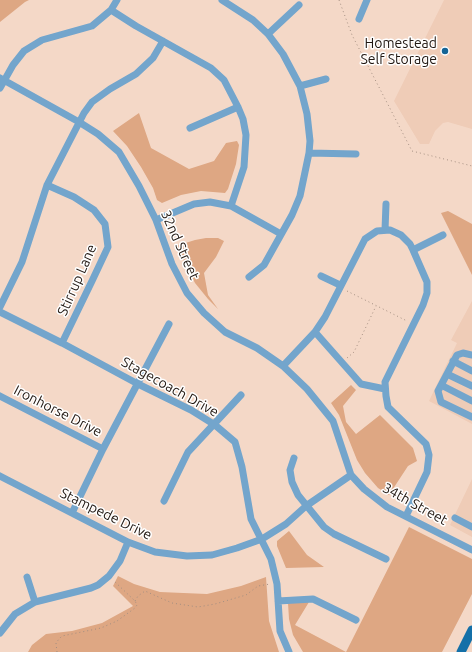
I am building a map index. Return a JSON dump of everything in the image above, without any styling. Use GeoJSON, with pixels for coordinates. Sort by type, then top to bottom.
{"type":"FeatureCollection","features":[{"type":"Feature","properties":{"kind":"main road"},"geometry":{"type":"LineString","coordinates":[[461,652],[472,630]]}},
{"type":"Feature","properties":{"kind":"street"},"geometry":{"type":"LineString","coordinates":[[0,88],[2,79],[24,51],[42,40],[92,26],[111,10],[117,0]]}},
{"type":"Feature","properties":{"kind":"street"},"geometry":{"type":"LineString","coordinates":[[222,0],[253,20],[268,34],[283,54],[300,86],[307,114],[310,141],[300,196],[292,215],[264,265],[248,277]]}},
{"type":"Feature","properties":{"kind":"street"},"geometry":{"type":"LineString","coordinates":[[359,18],[367,0]]}},
{"type":"Feature","properties":{"kind":"street"},"geometry":{"type":"LineString","coordinates":[[268,34],[299,5]]}},
{"type":"Feature","properties":{"kind":"street"},"geometry":{"type":"LineString","coordinates":[[111,10],[136,26],[211,68],[224,80],[243,119],[246,135],[244,167],[231,206]]}},
{"type":"Feature","properties":{"kind":"street"},"geometry":{"type":"LineString","coordinates":[[0,307],[22,262],[48,185],[79,122],[92,102],[110,89],[136,74],[153,58],[163,41]]}},
{"type":"Feature","properties":{"kind":"street","name":"32nd Street"},"geometry":{"type":"LineString","coordinates":[[2,79],[79,122],[98,134],[119,152],[139,186],[156,220],[172,264],[187,293],[204,313],[226,332],[257,348],[283,366],[307,389],[333,421],[351,475]]}},
{"type":"Feature","properties":{"kind":"street"},"geometry":{"type":"LineString","coordinates":[[300,86],[326,79]]}},
{"type":"Feature","properties":{"kind":"street"},"geometry":{"type":"LineString","coordinates":[[190,128],[238,107]]}},
{"type":"Feature","properties":{"kind":"street"},"geometry":{"type":"LineString","coordinates":[[309,153],[356,154]]}},
{"type":"Feature","properties":{"kind":"street","name":"Stirrup Lane"},"geometry":{"type":"LineString","coordinates":[[48,185],[74,197],[94,210],[105,224],[108,247],[62,343]]}},
{"type":"Feature","properties":{"kind":"street"},"geometry":{"type":"LineString","coordinates":[[156,220],[194,204],[210,202],[231,206],[281,234]]}},
{"type":"Feature","properties":{"kind":"street"},"geometry":{"type":"LineString","coordinates":[[385,230],[386,204]]}},
{"type":"Feature","properties":{"kind":"street"},"geometry":{"type":"LineString","coordinates":[[283,366],[315,332],[325,317],[365,239],[377,231],[385,230],[390,230],[401,235],[410,244],[427,282],[427,294],[423,305],[385,382],[388,407],[426,444],[428,455],[428,472],[406,516]]}},
{"type":"Feature","properties":{"kind":"street"},"geometry":{"type":"LineString","coordinates":[[413,250],[443,235]]}},
{"type":"Feature","properties":{"kind":"street"},"geometry":{"type":"LineString","coordinates":[[321,276],[340,286]]}},
{"type":"Feature","properties":{"kind":"street","name":"Stagecoach Drive"},"geometry":{"type":"LineString","coordinates":[[0,312],[191,410],[215,425],[235,442],[242,467],[251,519],[271,559],[277,584],[280,631],[289,652]]}},
{"type":"Feature","properties":{"kind":"street"},"geometry":{"type":"LineString","coordinates":[[72,513],[103,449],[170,324]]}},
{"type":"Feature","properties":{"kind":"street"},"geometry":{"type":"LineString","coordinates":[[315,332],[361,384],[385,389]]}},
{"type":"Feature","properties":{"kind":"street"},"geometry":{"type":"LineString","coordinates":[[472,355],[463,353],[457,355],[438,391],[441,402],[472,417]]}},
{"type":"Feature","properties":{"kind":"street"},"geometry":{"type":"LineString","coordinates":[[454,362],[472,371]]}},
{"type":"Feature","properties":{"kind":"street"},"geometry":{"type":"LineString","coordinates":[[447,374],[472,386]]}},
{"type":"Feature","properties":{"kind":"street"},"geometry":{"type":"LineString","coordinates":[[441,385],[472,401]]}},
{"type":"Feature","properties":{"kind":"street","name":"Ironhorse Drive"},"geometry":{"type":"LineString","coordinates":[[0,396],[103,449]]}},
{"type":"Feature","properties":{"kind":"street"},"geometry":{"type":"LineString","coordinates":[[164,501],[188,452],[241,396]]}},
{"type":"Feature","properties":{"kind":"street"},"geometry":{"type":"LineString","coordinates":[[294,458],[290,470],[292,482],[298,495],[324,527],[334,534],[386,559]]}},
{"type":"Feature","properties":{"kind":"street","name":"Stampede Drive"},"geometry":{"type":"LineString","coordinates":[[0,476],[128,542],[155,552],[187,556],[212,555],[262,540],[286,524],[306,506],[351,475]]}},
{"type":"Feature","properties":{"kind":"street","name":"34th Street"},"geometry":{"type":"LineString","coordinates":[[351,475],[364,489],[387,507],[472,550]]}},
{"type":"Feature","properties":{"kind":"street"},"geometry":{"type":"LineString","coordinates":[[455,518],[472,527]]}},
{"type":"Feature","properties":{"kind":"street"},"geometry":{"type":"LineString","coordinates":[[0,633],[15,614],[35,602],[98,585],[109,576],[120,561],[128,542]]}},
{"type":"Feature","properties":{"kind":"street"},"geometry":{"type":"LineString","coordinates":[[27,577],[35,602]]}},
{"type":"Feature","properties":{"kind":"street"},"geometry":{"type":"LineString","coordinates":[[278,601],[313,599],[356,620]]}},
{"type":"Feature","properties":{"kind":"path"},"geometry":{"type":"LineString","coordinates":[[339,0],[352,35],[412,151],[472,166]]}},
{"type":"Feature","properties":{"kind":"path"},"geometry":{"type":"LineString","coordinates":[[340,286],[414,324]]}},
{"type":"Feature","properties":{"kind":"path"},"geometry":{"type":"LineString","coordinates":[[343,362],[354,352],[377,306]]}},
{"type":"Feature","properties":{"kind":"path"},"geometry":{"type":"LineString","coordinates":[[57,652],[56,643],[62,636],[101,628],[117,621],[135,608],[137,605],[135,601],[109,576]]}},
{"type":"Feature","properties":{"kind":"path"},"geometry":{"type":"LineString","coordinates":[[135,601],[138,596],[145,591],[172,603],[198,607],[215,604],[246,595],[258,586],[277,584]]}},
{"type":"Feature","properties":{"kind":"shaded area"},"geometry":{"type":"Polygon","coordinates":[[[0,0],[29,0],[0,22],[0,0]]]}},
{"type":"Feature","properties":{"kind":"shaded area","name":"Homestead Self Storage"},"geometry":{"type":"Polygon","coordinates":[[[444,0],[472,0],[472,129],[448,122],[443,123],[435,131],[429,144],[420,144],[394,101],[444,0]]]}},
{"type":"Feature","properties":{"kind":"shaded area"},"geometry":{"type":"Polygon","coordinates":[[[139,113],[151,148],[189,169],[214,161],[226,143],[237,141],[239,145],[236,164],[228,189],[225,193],[201,191],[181,195],[162,203],[157,200],[153,188],[141,167],[127,146],[113,131],[139,113]]]}},
{"type":"Feature","properties":{"kind":"shaded area"},"geometry":{"type":"Polygon","coordinates":[[[448,211],[472,224],[472,275],[441,213],[448,211]]]}},
{"type":"Feature","properties":{"kind":"shaded area"},"geometry":{"type":"Polygon","coordinates":[[[206,238],[218,238],[224,241],[216,257],[204,273],[208,295],[218,309],[195,283],[176,246],[206,238]]]}},
{"type":"Feature","properties":{"kind":"shaded area"},"geometry":{"type":"Polygon","coordinates":[[[472,301],[472,424],[429,401],[457,343],[451,340],[472,301]]]}},
{"type":"Feature","properties":{"kind":"shaded area"},"geometry":{"type":"Polygon","coordinates":[[[351,385],[356,390],[343,406],[346,422],[356,434],[380,415],[413,448],[417,461],[408,466],[389,495],[378,488],[365,473],[357,460],[339,415],[331,403],[351,385]]]}},
{"type":"Feature","properties":{"kind":"shaded area"},"geometry":{"type":"Polygon","coordinates":[[[472,479],[472,537],[450,525],[472,479]]]}},
{"type":"Feature","properties":{"kind":"shaded area"},"geometry":{"type":"Polygon","coordinates":[[[409,527],[472,559],[472,594],[442,652],[346,652],[409,527]]]}},
{"type":"Feature","properties":{"kind":"shaded area"},"geometry":{"type":"Polygon","coordinates":[[[289,531],[307,555],[324,567],[286,568],[277,546],[277,541],[289,531]]]}},
{"type":"Feature","properties":{"kind":"shaded area"},"geometry":{"type":"Polygon","coordinates":[[[118,576],[134,584],[160,592],[207,594],[241,586],[266,577],[269,621],[279,652],[28,652],[32,645],[46,634],[72,631],[102,623],[133,606],[113,586],[118,576]]]}},
{"type":"Feature","properties":{"kind":"shaded area"},"geometry":{"type":"Polygon","coordinates":[[[309,602],[295,625],[346,652],[303,652],[293,635],[289,619],[288,603],[309,602]]]}},
{"type":"Feature","properties":{"kind":"place","name":"Homestead Self Storage"},"geometry":{"type":"Point","coordinates":[445,51]}}]}
